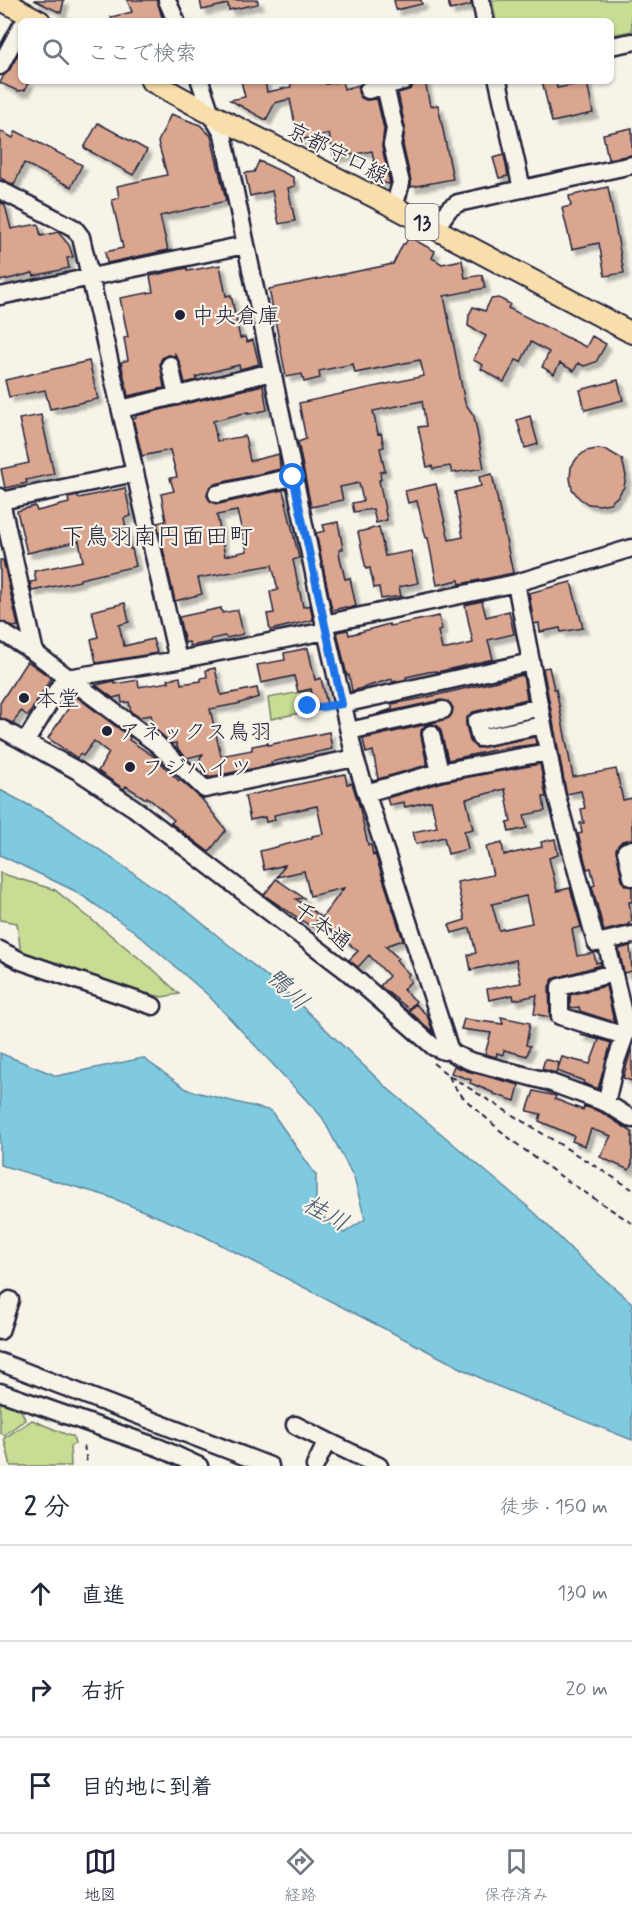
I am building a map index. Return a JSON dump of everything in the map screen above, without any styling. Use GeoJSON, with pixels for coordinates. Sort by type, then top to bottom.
{"type":"FeatureCollection","features":[{"type":"Feature","properties":{"kind":"main road"},"geometry":{"type":"LineString","coordinates":[[1,0],[24,18]]}},
{"type":"Feature","properties":{"kind":"main road","name":"京都守口線"},"geometry":{"type":"LineString","coordinates":[[156,84],[632,333]]}},
{"type":"Feature","properties":{"kind":"street"},"geometry":{"type":"LineString","coordinates":[[167,0],[175,18]]}},
{"type":"Feature","properties":{"kind":"street"},"geometry":{"type":"LineString","coordinates":[[481,0],[485,18]]}},
{"type":"Feature","properties":{"kind":"street"},"geometry":{"type":"LineString","coordinates":[[0,66],[18,37]]}},
{"type":"Feature","properties":{"kind":"street"},"geometry":{"type":"LineString","coordinates":[[614,45],[632,42]]}},
{"type":"Feature","properties":{"kind":"street"},"geometry":{"type":"LineString","coordinates":[[201,84],[211,114],[223,134],[293,477],[355,758],[449,1048]]}},
{"type":"Feature","properties":{"kind":"street"},"geometry":{"type":"LineString","coordinates":[[368,90],[393,84]]}},
{"type":"Feature","properties":{"kind":"street"},"geometry":{"type":"LineString","coordinates":[[499,84],[522,189]]}},
{"type":"Feature","properties":{"kind":"street"},"geometry":{"type":"LineString","coordinates":[[386,86],[395,129],[392,145],[401,183],[394,207]]}},
{"type":"Feature","properties":{"kind":"street"},"geometry":{"type":"LineString","coordinates":[[435,229],[449,209],[458,203],[632,165]]}},
{"type":"Feature","properties":{"kind":"street"},"geometry":{"type":"LineString","coordinates":[[0,190],[74,228],[81,237],[178,660]]}},
{"type":"Feature","properties":{"kind":"street"},"geometry":{"type":"LineString","coordinates":[[0,296],[245,246]]}},
{"type":"Feature","properties":{"kind":"street"},"geometry":{"type":"LineString","coordinates":[[170,365],[177,396]]}},
{"type":"Feature","properties":{"kind":"street"},"geometry":{"type":"LineString","coordinates":[[121,409],[272,372]]}},
{"type":"Feature","properties":{"kind":"street"},"geometry":{"type":"LineString","coordinates":[[35,652],[0,499],[135,473]]}},
{"type":"Feature","properties":{"kind":"street"},"geometry":{"type":"LineString","coordinates":[[217,494],[293,477]]}},
{"type":"Feature","properties":{"kind":"street"},"geometry":{"type":"LineString","coordinates":[[26,741],[67,678],[178,660],[325,628],[516,583],[632,548]]}},
{"type":"Feature","properties":{"kind":"street"},"geometry":{"type":"LineString","coordinates":[[516,583],[556,793],[596,943],[632,935]]}},
{"type":"Feature","properties":{"kind":"street"},"geometry":{"type":"LineString","coordinates":[[0,631],[35,652],[157,744],[205,789],[355,758]]}},
{"type":"Feature","properties":{"kind":"street"},"geometry":{"type":"LineString","coordinates":[[342,704],[531,662]]}},
{"type":"Feature","properties":{"kind":"street"},"geometry":{"type":"LineString","coordinates":[[540,707],[476,722],[480,738],[543,725]]}},
{"type":"Feature","properties":{"kind":"street"},"geometry":{"type":"LineString","coordinates":[[349,731],[443,710]]}},
{"type":"Feature","properties":{"kind":"street","name":"千本通"},"geometry":{"type":"LineString","coordinates":[[0,728],[78,771],[134,808],[348,972],[434,1047],[444,1051],[449,1048],[454,1054],[470,1061],[546,1081],[606,1103],[632,1119]]}},
{"type":"Feature","properties":{"kind":"street"},"geometry":{"type":"LineString","coordinates":[[431,734],[440,772]]}},
{"type":"Feature","properties":{"kind":"street"},"geometry":{"type":"LineString","coordinates":[[366,793],[440,772],[548,752]]}},
{"type":"Feature","properties":{"kind":"street"},"geometry":{"type":"LineString","coordinates":[[632,849],[626,851],[632,877]]}},
{"type":"Feature","properties":{"kind":"street"},"geometry":{"type":"LineString","coordinates":[[606,941],[627,1030],[615,1064],[606,1103]]}},
{"type":"Feature","properties":{"kind":"street"},"geometry":{"type":"LineString","coordinates":[[0,950],[21,961],[153,1006]]}},
{"type":"Feature","properties":{"kind":"street"},"geometry":{"type":"LineString","coordinates":[[613,973],[560,987],[560,1016],[624,1036]]}},
{"type":"Feature","properties":{"kind":"street"},"geometry":{"type":"LineString","coordinates":[[0,1331],[9,1300]]}},
{"type":"Feature","properties":{"kind":"street"},"geometry":{"type":"LineString","coordinates":[[0,1362],[270,1466]]}},
{"type":"Feature","properties":{"kind":"street"},"geometry":{"type":"LineString","coordinates":[[0,1392],[160,1448],[199,1466]]}},
{"type":"Feature","properties":{"kind":"street"},"geometry":{"type":"LineString","coordinates":[[295,1425],[379,1466]]}},
{"type":"Feature","properties":{"kind":"street"},"geometry":{"type":"LineString","coordinates":[[315,1466],[327,1441]]}},
{"type":"Feature","properties":{"kind":"path"},"geometry":{"type":"LineString","coordinates":[[298,708],[342,704]]}},
{"type":"Feature","properties":{"kind":"path"},"geometry":{"type":"LineString","coordinates":[[448,1075],[452,1085],[461,1096],[513,1142],[632,1224]]}},
{"type":"Feature","properties":{"kind":"path"},"geometry":{"type":"LineString","coordinates":[[84,1445],[87,1463]]}},
{"type":"Feature","properties":{"kind":"green space"},"geometry":{"type":"Polygon","coordinates":[[[492,0],[631,0],[632,31],[614,34],[614,18],[495,18],[492,0]]]}},
{"type":"Feature","properties":{"kind":"green space"},"geometry":{"type":"Polygon","coordinates":[[[311,690],[315,710],[271,719],[268,698],[311,690]]]}},
{"type":"Feature","properties":{"kind":"green space"},"geometry":{"type":"Polygon","coordinates":[[[0,873],[55,890],[155,971],[179,994],[162,997],[52,969],[21,954],[17,923],[0,920],[0,873]]]}},
{"type":"Feature","properties":{"kind":"green space"},"geometry":{"type":"Polygon","coordinates":[[[0,1397],[16,1406],[22,1412],[25,1420],[4,1435],[0,1433],[0,1397]]]}},
{"type":"Feature","properties":{"kind":"green space"},"geometry":{"type":"Polygon","coordinates":[[[32,1420],[73,1436],[75,1444],[70,1446],[71,1466],[11,1466],[4,1438],[32,1420]]]}},
{"type":"Feature","properties":{"kind":"water"},"geometry":{"type":"Polygon","coordinates":[[[0,790],[55,819],[185,909],[292,997],[386,1087],[534,1212],[579,1257],[632,1303],[632,1440],[492,1384],[202,1235],[107,1196],[0,1165],[0,1053],[57,1076],[143,1058],[188,1090],[271,1111],[316,1175],[316,1200],[326,1221],[344,1233],[365,1219],[354,1178],[322,1117],[208,995],[134,931],[75,891],[0,855],[0,790]]]}},
{"type":"Feature","properties":{"kind":"building"},"geometry":{"type":"Polygon","coordinates":[[[34,0],[64,0],[61,13],[34,0]]]}},
{"type":"Feature","properties":{"kind":"building"},"geometry":{"type":"Polygon","coordinates":[[[127,0],[157,0],[162,18],[111,18],[132,12],[127,0]]]}},
{"type":"Feature","properties":{"kind":"building"},"geometry":{"type":"Polygon","coordinates":[[[200,0],[258,0],[258,4],[229,10],[228,4],[202,10],[200,0]]]}},
{"type":"Feature","properties":{"kind":"building"},"geometry":{"type":"Polygon","coordinates":[[[394,0],[421,0],[422,4],[396,10],[394,0]]]}},
{"type":"Feature","properties":{"kind":"building"},"geometry":{"type":"Polygon","coordinates":[[[448,0],[471,0],[471,5],[450,10],[448,0]]]}},
{"type":"Feature","properties":{"kind":"building"},"geometry":{"type":"Polygon","coordinates":[[[18,54],[18,84],[28,84],[25,90],[18,91],[0,83],[18,54]]]}},
{"type":"Feature","properties":{"kind":"building"},"geometry":{"type":"Polygon","coordinates":[[[242,84],[266,84],[267,92],[291,87],[290,84],[343,84],[344,89],[359,85],[358,92],[361,98],[377,99],[384,129],[382,147],[390,184],[378,182],[372,151],[334,158],[329,134],[298,140],[290,99],[275,103],[266,120],[230,100],[245,97],[242,84]]]}},
{"type":"Feature","properties":{"kind":"building"},"geometry":{"type":"Polygon","coordinates":[[[413,84],[426,84],[430,106],[438,105],[453,179],[411,187],[403,145],[405,127],[398,93],[411,89],[413,84]]]}},
{"type":"Feature","properties":{"kind":"building"},"geometry":{"type":"Polygon","coordinates":[[[543,84],[556,84],[557,88],[587,84],[593,113],[552,122],[543,84]]]}},
{"type":"Feature","properties":{"kind":"building"},"geometry":{"type":"Polygon","coordinates":[[[171,114],[200,125],[211,136],[226,201],[160,216],[168,250],[107,263],[105,252],[123,248],[112,200],[119,198],[117,186],[167,175],[158,142],[171,114]]]}},
{"type":"Feature","properties":{"kind":"building"},"geometry":{"type":"Polygon","coordinates":[[[98,123],[147,150],[133,175],[84,148],[98,123]]]}},
{"type":"Feature","properties":{"kind":"building"},"geometry":{"type":"Polygon","coordinates":[[[632,128],[632,155],[608,159],[603,134],[632,128]]]}},
{"type":"Feature","properties":{"kind":"building"},"geometry":{"type":"Polygon","coordinates":[[[0,131],[13,138],[16,131],[82,165],[71,187],[24,163],[14,185],[0,178],[0,131]]]}},
{"type":"Feature","properties":{"kind":"building"},"geometry":{"type":"Polygon","coordinates":[[[504,155],[508,176],[499,178],[493,158],[504,155]]]}},
{"type":"Feature","properties":{"kind":"building"},"geometry":{"type":"Polygon","coordinates":[[[259,161],[293,177],[295,186],[288,188],[295,221],[279,224],[272,191],[250,196],[245,173],[254,172],[259,161]]]}},
{"type":"Feature","properties":{"kind":"building"},"geometry":{"type":"Polygon","coordinates":[[[608,187],[624,273],[605,276],[599,243],[572,249],[562,208],[571,206],[569,196],[608,187]]]}},
{"type":"Feature","properties":{"kind":"building"},"geometry":{"type":"Polygon","coordinates":[[[0,202],[5,205],[11,229],[38,224],[41,236],[58,232],[69,245],[73,257],[67,258],[69,268],[0,281],[0,202]]]}},
{"type":"Feature","properties":{"kind":"building"},"geometry":{"type":"Polygon","coordinates":[[[409,237],[435,251],[432,258],[442,264],[462,260],[465,278],[482,275],[485,288],[444,296],[465,403],[474,416],[484,468],[452,473],[450,466],[433,469],[432,466],[427,467],[418,427],[426,426],[422,401],[373,411],[378,434],[381,433],[384,447],[380,448],[385,471],[380,472],[381,480],[379,480],[387,520],[376,523],[373,509],[354,512],[352,503],[363,501],[359,483],[340,487],[343,500],[311,507],[298,442],[306,439],[299,403],[424,376],[420,360],[355,373],[353,364],[319,371],[320,378],[304,382],[302,374],[286,377],[269,289],[393,264],[409,237]]]}},
{"type":"Feature","properties":{"kind":"building","name":"中央倉庫"},"geometry":{"type":"Polygon","coordinates":[[[220,265],[226,296],[231,295],[240,338],[245,337],[247,342],[253,340],[259,364],[240,369],[239,365],[215,371],[185,383],[175,354],[175,356],[167,355],[160,362],[164,388],[128,396],[121,362],[128,360],[124,338],[128,337],[120,298],[153,292],[150,276],[187,268],[187,271],[220,265]]]}},
{"type":"Feature","properties":{"kind":"building"},"geometry":{"type":"Polygon","coordinates":[[[499,298],[510,304],[508,308],[586,347],[592,336],[606,344],[596,362],[584,366],[578,363],[574,371],[560,363],[554,374],[542,367],[549,352],[531,342],[521,362],[516,360],[504,382],[481,369],[483,365],[473,360],[486,336],[468,326],[469,315],[473,307],[485,311],[491,299],[499,298]]]}},
{"type":"Feature","properties":{"kind":"building"},"geometry":{"type":"Polygon","coordinates":[[[89,361],[98,399],[50,409],[45,390],[9,397],[5,380],[89,361]]]}},
{"type":"Feature","properties":{"kind":"building"},"geometry":{"type":"Polygon","coordinates":[[[618,380],[623,400],[585,410],[580,390],[618,380]]]}},
{"type":"Feature","properties":{"kind":"building"},"geometry":{"type":"Polygon","coordinates":[[[263,385],[267,410],[248,414],[248,412],[213,421],[217,441],[245,436],[250,461],[279,454],[280,469],[215,484],[210,487],[207,496],[210,501],[219,504],[283,490],[299,558],[293,560],[303,607],[310,605],[313,620],[270,630],[267,614],[274,613],[270,592],[278,590],[272,565],[198,578],[202,594],[175,601],[157,523],[166,521],[161,494],[174,491],[170,478],[177,477],[170,450],[142,456],[133,419],[136,418],[135,416],[263,385]],[[237,511],[217,515],[225,556],[247,551],[237,511]]]}},
{"type":"Feature","properties":{"kind":"building"},"geometry":{"type":"Polygon","coordinates":[[[41,415],[54,474],[26,480],[27,483],[5,488],[1,469],[29,463],[19,419],[41,415]]]}},
{"type":"Feature","properties":{"kind":"building"},"geometry":{"type":"Polygon","coordinates":[[[530,416],[538,444],[525,448],[517,420],[530,416]]]}},
{"type":"Feature","properties":{"kind":"building"},"geometry":{"type":"Polygon","coordinates":[[[607,450],[622,459],[626,476],[624,487],[618,496],[610,503],[599,505],[588,504],[579,498],[572,489],[570,478],[571,467],[577,458],[586,451],[607,450]]]}},
{"type":"Feature","properties":{"kind":"building"},"geometry":{"type":"Polygon","coordinates":[[[492,474],[513,573],[460,584],[459,580],[437,585],[428,538],[426,538],[417,501],[408,503],[405,491],[436,484],[449,540],[463,537],[455,492],[481,486],[479,477],[492,474]]]}},
{"type":"Feature","properties":{"kind":"building"},"geometry":{"type":"Polygon","coordinates":[[[125,488],[131,516],[124,518],[136,566],[32,591],[30,582],[36,581],[34,571],[83,561],[79,541],[27,553],[17,511],[35,506],[37,511],[69,503],[68,498],[125,488]]]}},
{"type":"Feature","properties":{"kind":"building"},"geometry":{"type":"Polygon","coordinates":[[[338,522],[343,549],[339,550],[340,558],[345,579],[350,578],[356,606],[332,610],[316,533],[325,531],[323,525],[338,522]]]}},
{"type":"Feature","properties":{"kind":"building"},"geometry":{"type":"Polygon","coordinates":[[[379,527],[385,556],[411,551],[418,583],[399,587],[401,596],[381,599],[379,587],[374,588],[370,568],[366,569],[358,532],[379,527]]]}},
{"type":"Feature","properties":{"kind":"building"},"geometry":{"type":"Polygon","coordinates":[[[0,560],[3,560],[18,626],[13,627],[0,621],[0,560]]]}},
{"type":"Feature","properties":{"kind":"building"},"geometry":{"type":"Polygon","coordinates":[[[571,582],[583,628],[561,632],[560,628],[540,632],[539,623],[534,624],[529,593],[571,582]]]}},
{"type":"Feature","properties":{"kind":"building"},"geometry":{"type":"Polygon","coordinates":[[[482,601],[486,617],[509,611],[514,634],[488,640],[493,659],[406,677],[407,679],[393,682],[392,679],[352,691],[337,632],[348,630],[349,635],[389,624],[390,626],[439,616],[442,630],[438,631],[442,649],[447,649],[473,643],[465,605],[482,601]]]}},
{"type":"Feature","properties":{"kind":"building"},"geometry":{"type":"Polygon","coordinates":[[[125,603],[129,622],[119,625],[124,646],[153,639],[157,653],[96,663],[91,639],[98,637],[92,611],[125,603]]]}},
{"type":"Feature","properties":{"kind":"building"},"geometry":{"type":"Polygon","coordinates":[[[221,608],[222,613],[238,610],[243,634],[227,638],[224,636],[211,639],[211,642],[190,646],[189,642],[185,643],[179,617],[221,608]]]}},
{"type":"Feature","properties":{"kind":"building"},"geometry":{"type":"Polygon","coordinates":[[[308,648],[315,680],[321,678],[327,704],[315,707],[311,689],[298,692],[294,676],[261,683],[257,665],[285,660],[284,653],[308,648]]]}},
{"type":"Feature","properties":{"kind":"building"},"geometry":{"type":"Polygon","coordinates":[[[27,661],[51,678],[28,716],[21,711],[13,723],[0,718],[0,703],[27,661]]]}},
{"type":"Feature","properties":{"kind":"building"},"geometry":{"type":"Polygon","coordinates":[[[549,667],[554,689],[556,689],[573,777],[616,769],[623,800],[632,798],[632,839],[622,841],[616,849],[622,880],[625,885],[632,887],[632,902],[629,902],[632,921],[627,925],[604,931],[592,886],[595,885],[591,868],[587,869],[578,834],[582,833],[580,823],[584,823],[581,809],[585,808],[581,791],[567,794],[566,791],[543,668],[549,667]]]}},
{"type":"Feature","properties":{"kind":"building"},"geometry":{"type":"Polygon","coordinates":[[[215,668],[221,695],[257,688],[259,697],[210,709],[221,756],[252,750],[252,746],[268,743],[268,745],[329,732],[332,749],[271,762],[272,765],[208,777],[203,772],[200,758],[203,754],[187,758],[178,749],[176,743],[172,744],[155,729],[151,715],[139,717],[131,712],[129,702],[122,703],[121,696],[113,698],[96,685],[114,681],[115,684],[138,680],[139,687],[169,682],[168,679],[180,677],[181,684],[201,681],[201,678],[207,677],[206,670],[215,668]]]}},
{"type":"Feature","properties":{"kind":"building"},"geometry":{"type":"Polygon","coordinates":[[[523,675],[527,699],[473,712],[466,719],[466,725],[470,741],[477,748],[535,737],[536,744],[448,760],[441,731],[438,726],[430,724],[450,717],[453,708],[450,703],[441,700],[377,714],[392,709],[392,704],[523,675]]]}},
{"type":"Feature","properties":{"kind":"building"},"geometry":{"type":"Polygon","coordinates":[[[70,692],[130,737],[129,740],[155,757],[179,781],[201,798],[226,830],[209,852],[171,823],[174,820],[147,797],[146,799],[126,786],[124,789],[98,771],[109,753],[94,741],[83,756],[80,754],[77,758],[48,738],[70,706],[64,701],[70,692]]]}},
{"type":"Feature","properties":{"kind":"building"},"geometry":{"type":"Polygon","coordinates":[[[428,724],[421,730],[427,765],[378,779],[373,751],[366,753],[363,739],[428,724]]]}},
{"type":"Feature","properties":{"kind":"building"},"geometry":{"type":"Polygon","coordinates":[[[540,764],[546,797],[543,797],[545,811],[524,815],[527,828],[509,832],[507,823],[511,822],[505,789],[466,799],[473,829],[464,831],[468,849],[448,854],[444,837],[416,844],[413,832],[437,827],[431,801],[405,807],[404,802],[389,805],[387,798],[442,782],[540,764]]]}},
{"type":"Feature","properties":{"kind":"building"},"geometry":{"type":"Polygon","coordinates":[[[345,774],[347,784],[352,783],[368,845],[371,845],[373,855],[375,854],[403,940],[385,946],[398,958],[396,960],[409,974],[407,977],[411,981],[403,990],[416,1001],[409,1009],[380,986],[389,976],[369,955],[358,967],[349,960],[358,951],[319,921],[344,888],[310,896],[304,871],[277,877],[285,865],[264,870],[260,851],[323,834],[317,806],[274,815],[275,820],[266,822],[265,817],[250,820],[245,796],[345,774]]]}},
{"type":"Feature","properties":{"kind":"building"},"geometry":{"type":"Polygon","coordinates":[[[555,839],[558,855],[549,858],[557,891],[570,888],[581,927],[572,929],[577,956],[594,953],[596,963],[600,962],[601,965],[553,979],[549,987],[550,1017],[534,1014],[537,995],[514,1000],[513,995],[489,1000],[487,989],[521,983],[516,960],[471,970],[468,955],[476,953],[470,928],[452,933],[449,925],[465,920],[457,882],[493,875],[486,847],[502,843],[504,855],[542,847],[541,842],[555,839]],[[526,896],[492,904],[499,930],[532,923],[526,896]]]}},
{"type":"Feature","properties":{"kind":"building"},"geometry":{"type":"Polygon","coordinates":[[[276,879],[304,898],[296,899],[320,916],[312,927],[264,895],[276,879]]]}},
{"type":"Feature","properties":{"kind":"building"},"geometry":{"type":"Polygon","coordinates":[[[630,946],[632,971],[624,973],[619,949],[630,946]]]}},
{"type":"Feature","properties":{"kind":"building"},"geometry":{"type":"Polygon","coordinates":[[[606,986],[614,1022],[580,1011],[579,1007],[570,1008],[570,995],[606,986]]]}},
{"type":"Feature","properties":{"kind":"building"},"geometry":{"type":"Polygon","coordinates":[[[415,1004],[427,1015],[433,1032],[409,1011],[415,1004]]]}},
{"type":"Feature","properties":{"kind":"building"},"geometry":{"type":"Polygon","coordinates":[[[501,1017],[530,1023],[526,1045],[530,1046],[527,1056],[504,1050],[503,1055],[497,1053],[496,1057],[485,1054],[491,1033],[461,1029],[464,1019],[503,1024],[501,1017]]]}},
{"type":"Feature","properties":{"kind":"building"},"geometry":{"type":"Polygon","coordinates":[[[581,1033],[611,1043],[598,1089],[557,1071],[562,1057],[590,1064],[599,1040],[580,1035],[581,1033]]]}},
{"type":"Feature","properties":{"kind":"building"},"geometry":{"type":"Polygon","coordinates":[[[632,1047],[632,1081],[623,1078],[632,1047]]]}},
{"type":"Feature","properties":{"kind":"building"},"geometry":{"type":"Polygon","coordinates":[[[545,1059],[559,1063],[556,1073],[542,1069],[545,1059]]]}},
{"type":"Feature","properties":{"kind":"building"},"geometry":{"type":"Polygon","coordinates":[[[454,1066],[519,1085],[515,1101],[494,1094],[470,1083],[471,1080],[451,1073],[454,1066]]]}},
{"type":"Feature","properties":{"kind":"building"},"geometry":{"type":"Polygon","coordinates":[[[534,1091],[556,1096],[555,1099],[583,1110],[584,1106],[601,1112],[632,1132],[632,1164],[629,1170],[600,1157],[611,1136],[591,1129],[585,1146],[572,1141],[574,1136],[539,1121],[541,1114],[527,1111],[534,1091]]]}},
{"type":"Feature","properties":{"kind":"place","name":"中央倉庫"},"geometry":{"type":"Point","coordinates":[180,315]}},
{"type":"Feature","properties":{"kind":"place","name":"本堂"},"geometry":{"type":"Point","coordinates":[24,698]}},
{"type":"Feature","properties":{"kind":"place","name":"アネックス鳥羽"},"geometry":{"type":"Point","coordinates":[107,731]}},
{"type":"Feature","properties":{"kind":"place","name":"フジハイツ"},"geometry":{"type":"Point","coordinates":[130,767]}},
{"type":"Feature","properties":{"kind":"district","name":"下鳥羽南円面田町"},"geometry":{"type":"Point","coordinates":[157,536]}},
{"type":"Feature","properties":{"kind":"route"},"geometry":{"type":"LineString","coordinates":[[293,477],[342,704],[313,708],[308,706]]}},
{"type":"Feature","properties":{"kind":"water label","name":"鴨川"},"geometry":{"type":"Point","coordinates":[288,989]}},
{"type":"Feature","properties":{"kind":"water label","name":"桂川"},"geometry":{"type":"Point","coordinates":[326,1213]}}]}
